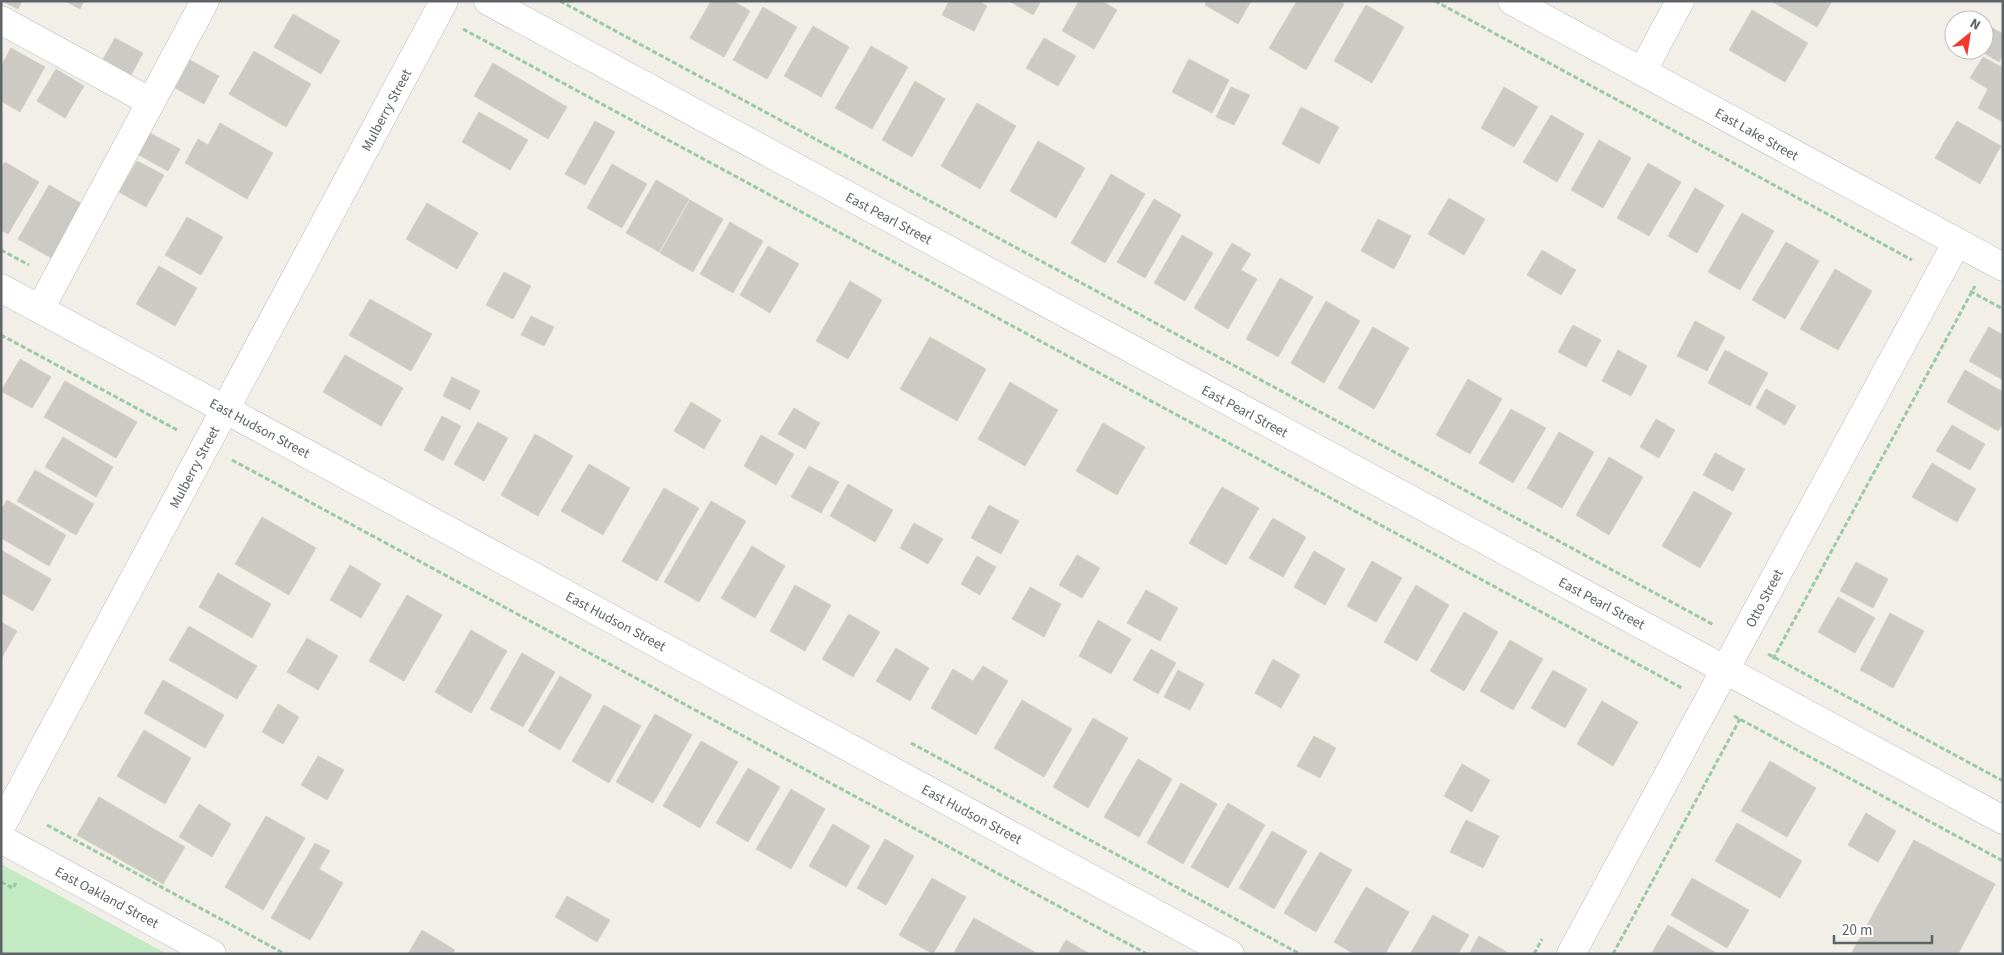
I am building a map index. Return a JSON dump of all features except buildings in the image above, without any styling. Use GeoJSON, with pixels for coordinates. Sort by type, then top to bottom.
{"type":"FeatureCollection","features":[{"type":"Feature","properties":{"kind":"street"},"geometry":{"type":"LineString","coordinates":[[40,309],[205,1]]}},
{"type":"Feature","properties":{"kind":"street","name":"East Pearl Street"},"geometry":{"type":"LineString","coordinates":[[488,1],[2003,820]]}},
{"type":"Feature","properties":{"kind":"street","name":"East Lake Street"},"geometry":{"type":"LineString","coordinates":[[1512,1],[1996,264]]}},
{"type":"Feature","properties":{"kind":"street"},"geometry":{"type":"LineString","coordinates":[[1642,72],[1680,1]]}},
{"type":"Feature","properties":{"kind":"street","name":"Mulberry Street"},"geometry":{"type":"LineString","coordinates":[[1,828],[441,8]]}},
{"type":"Feature","properties":{"kind":"street"},"geometry":{"type":"LineString","coordinates":[[1,20],[151,102]]}},
{"type":"Feature","properties":{"kind":"street","name":"Otto Street"},"geometry":{"type":"LineString","coordinates":[[1571,954],[1957,242]]}},
{"type":"Feature","properties":{"kind":"street","name":"East Hudson Street"},"geometry":{"type":"LineString","coordinates":[[1,288],[1230,954]]}},
{"type":"Feature","properties":{"kind":"street","name":"East Oakland Street"},"geometry":{"type":"LineString","coordinates":[[1,840],[212,954]]}},
{"type":"Feature","properties":{"kind":"path"},"geometry":{"type":"LineString","coordinates":[[560,1],[2003,781]]}},
{"type":"Feature","properties":{"kind":"path"},"geometry":{"type":"LineString","coordinates":[[1436,1],[2003,309]]}},
{"type":"Feature","properties":{"kind":"path"},"geometry":{"type":"LineString","coordinates":[[441,8],[1708,702],[2003,860]]}},
{"type":"Feature","properties":{"kind":"path"},"geometry":{"type":"LineString","coordinates":[[1612,954],[1971,292],[1996,264]]}},
{"type":"Feature","properties":{"kind":"path"},"geometry":{"type":"LineString","coordinates":[[1,335],[1147,954]]}},
{"type":"Feature","properties":{"kind":"path"},"geometry":{"type":"LineString","coordinates":[[47,825],[285,954]]}},
{"type":"Feature","properties":{"kind":"green space"},"geometry":{"type":"Polygon","coordinates":[[[1,864],[167,954],[1,954],[1,864]]]}}]}
